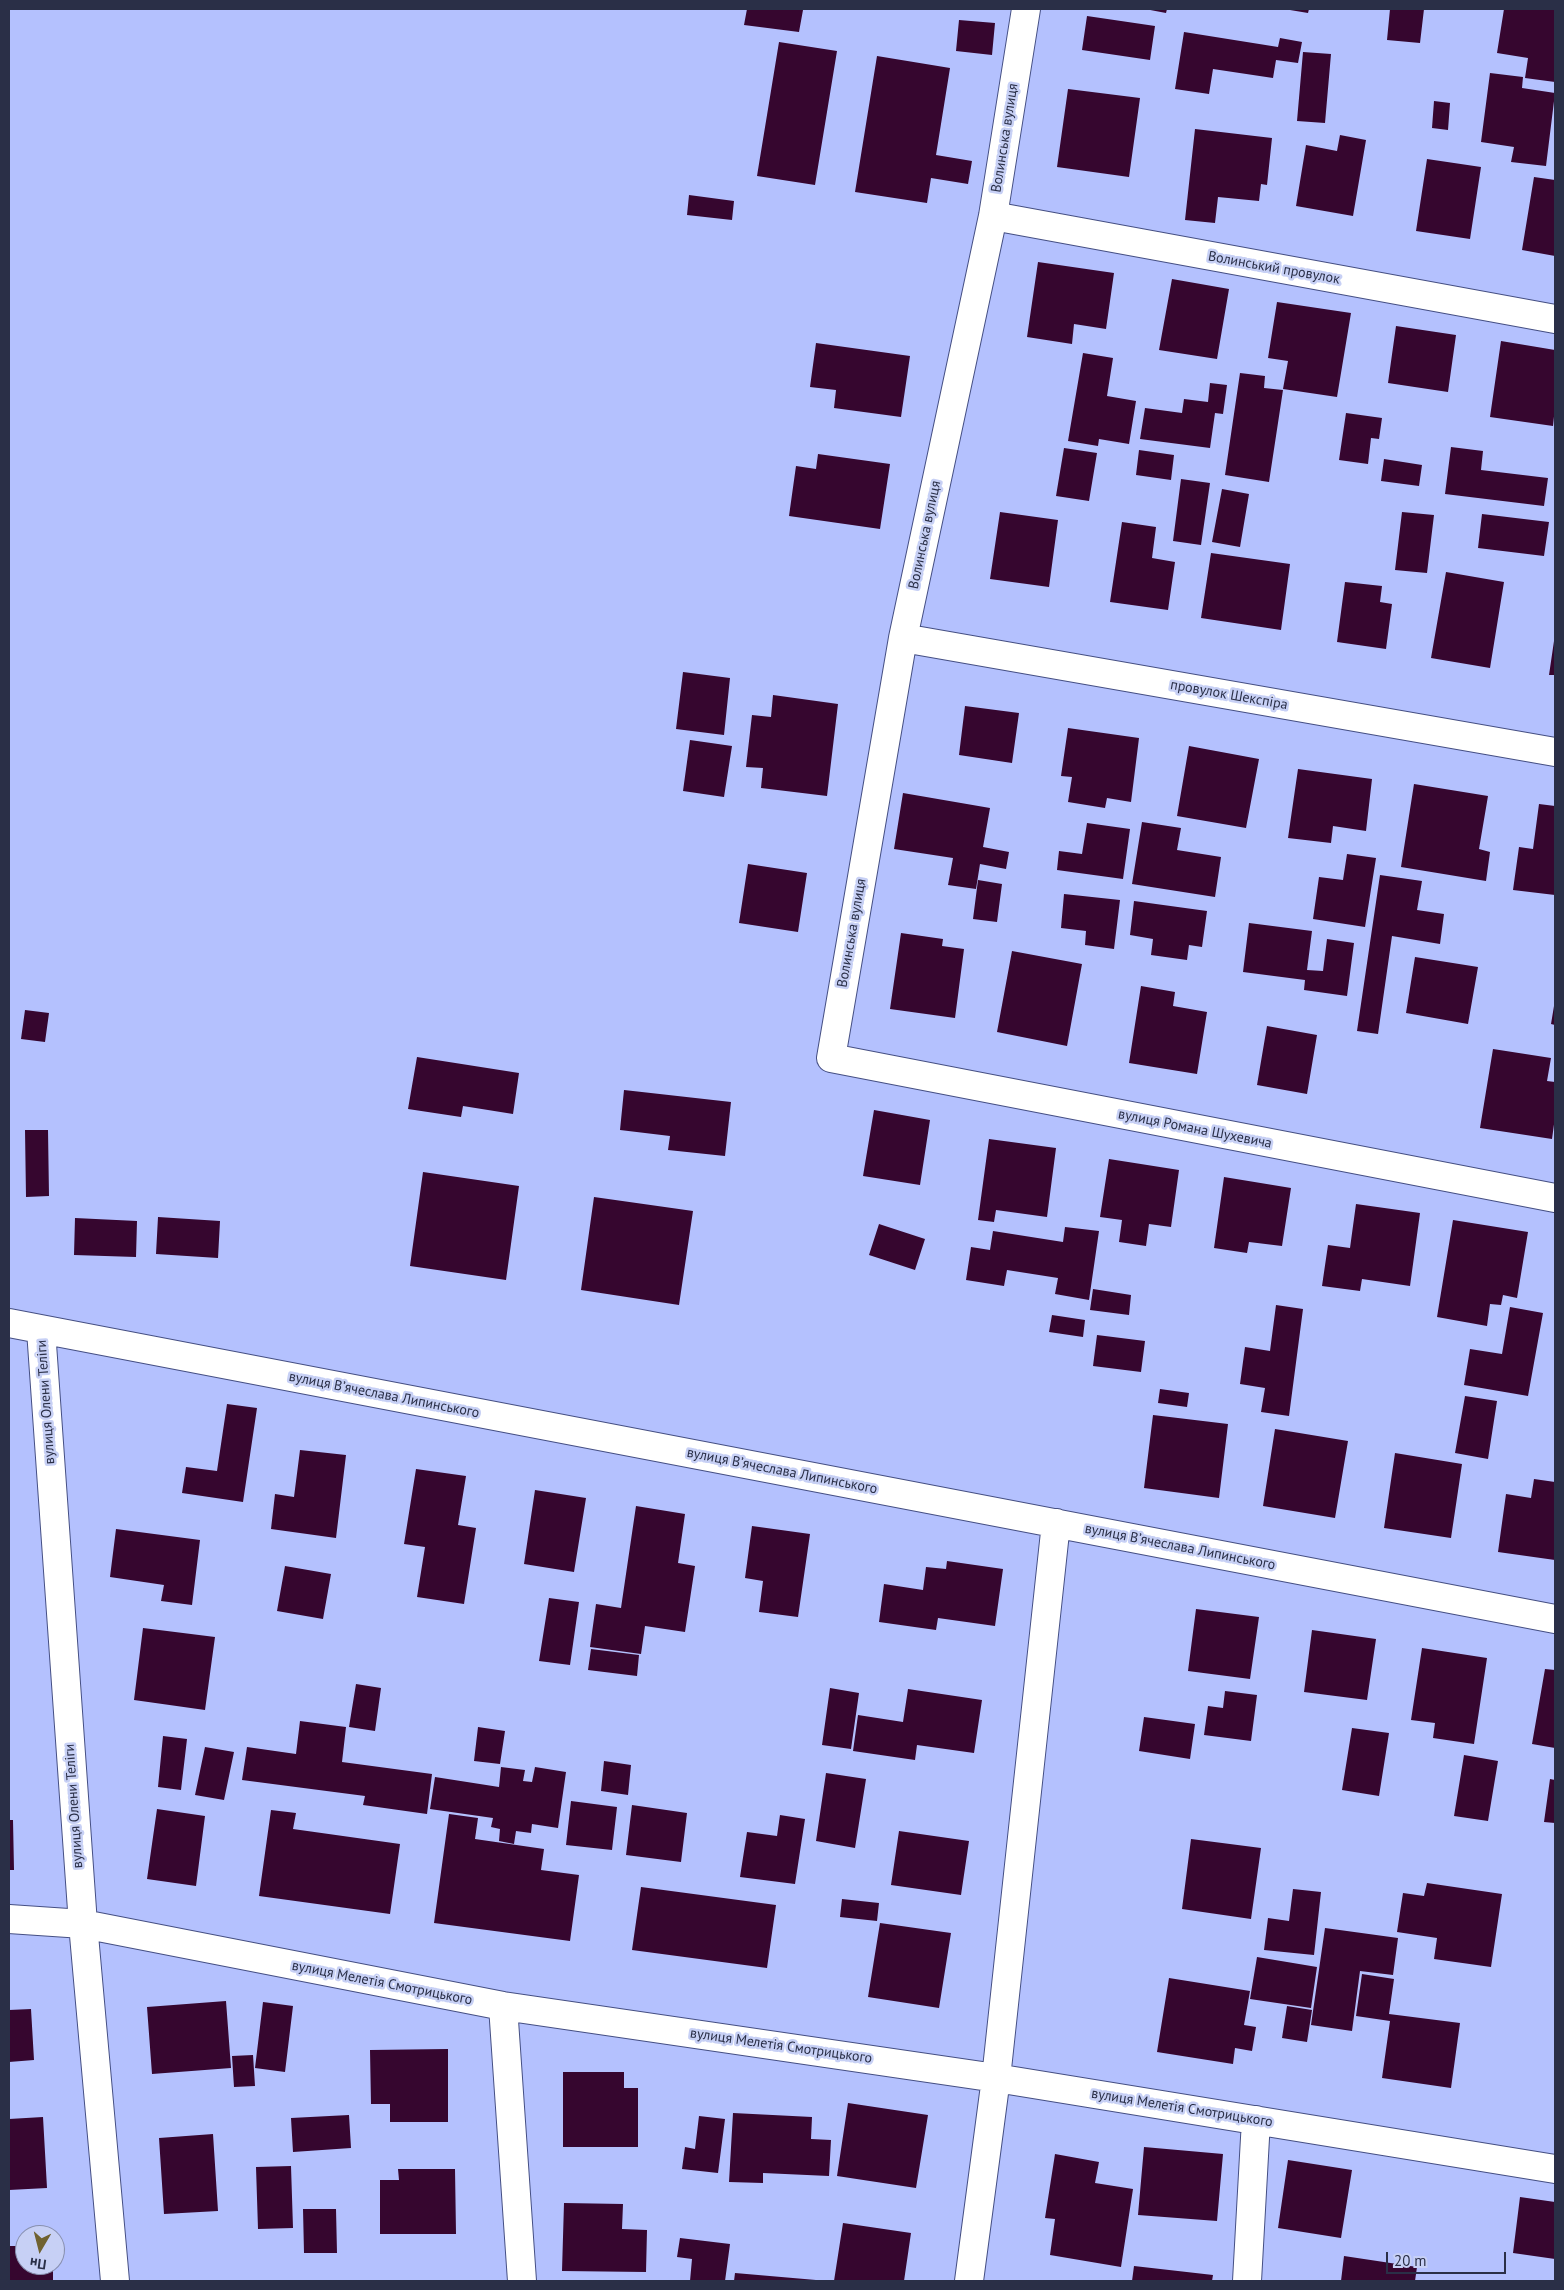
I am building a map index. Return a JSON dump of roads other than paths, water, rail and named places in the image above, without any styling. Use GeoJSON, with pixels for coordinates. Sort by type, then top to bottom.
{"type":"FeatureCollection","features":[{"type":"Feature","properties":{"kind":"street","name":"Волинська вулиця"},"geometry":{"type":"LineString","coordinates":[[834,1060],[831,1057],[903,638],[993,216],[1026,9]]}},
{"type":"Feature","properties":{"kind":"street","name":"Волинський провулок"},"geometry":{"type":"LineString","coordinates":[[993,216],[1555,319]]}},
{"type":"Feature","properties":{"kind":"street","name":"провулок Шекспіра"},"geometry":{"type":"LineString","coordinates":[[903,638],[1555,752]]}},
{"type":"Feature","properties":{"kind":"street","name":"вулиця Романа Шухевича"},"geometry":{"type":"LineString","coordinates":[[834,1060],[1555,1198]]}},
{"type":"Feature","properties":{"kind":"street","name":"вулиця Вʼячеслава Липинського"},"geometry":{"type":"LineString","coordinates":[[9,1323],[1555,1619]]}},
{"type":"Feature","properties":{"kind":"street","name":"вулиця Олени Теліги"},"geometry":{"type":"LineString","coordinates":[[41,1330],[83,1924],[115,2281]]}},
{"type":"Feature","properties":{"kind":"street"},"geometry":{"type":"LineString","coordinates":[[969,2281],[996,2078],[1056,1523]]}},
{"type":"Feature","properties":{"kind":"street","name":"вулиця Мелетія Смотрицького"},"geometry":{"type":"LineString","coordinates":[[9,1920],[83,1924],[503,2006],[996,2078],[1555,2169]]}},
{"type":"Feature","properties":{"kind":"street"},"geometry":{"type":"LineString","coordinates":[[503,2006],[522,2281]]}},
{"type":"Feature","properties":{"kind":"street"},"geometry":{"type":"LineString","coordinates":[[1247,2281],[1256,2120]]}}]}
